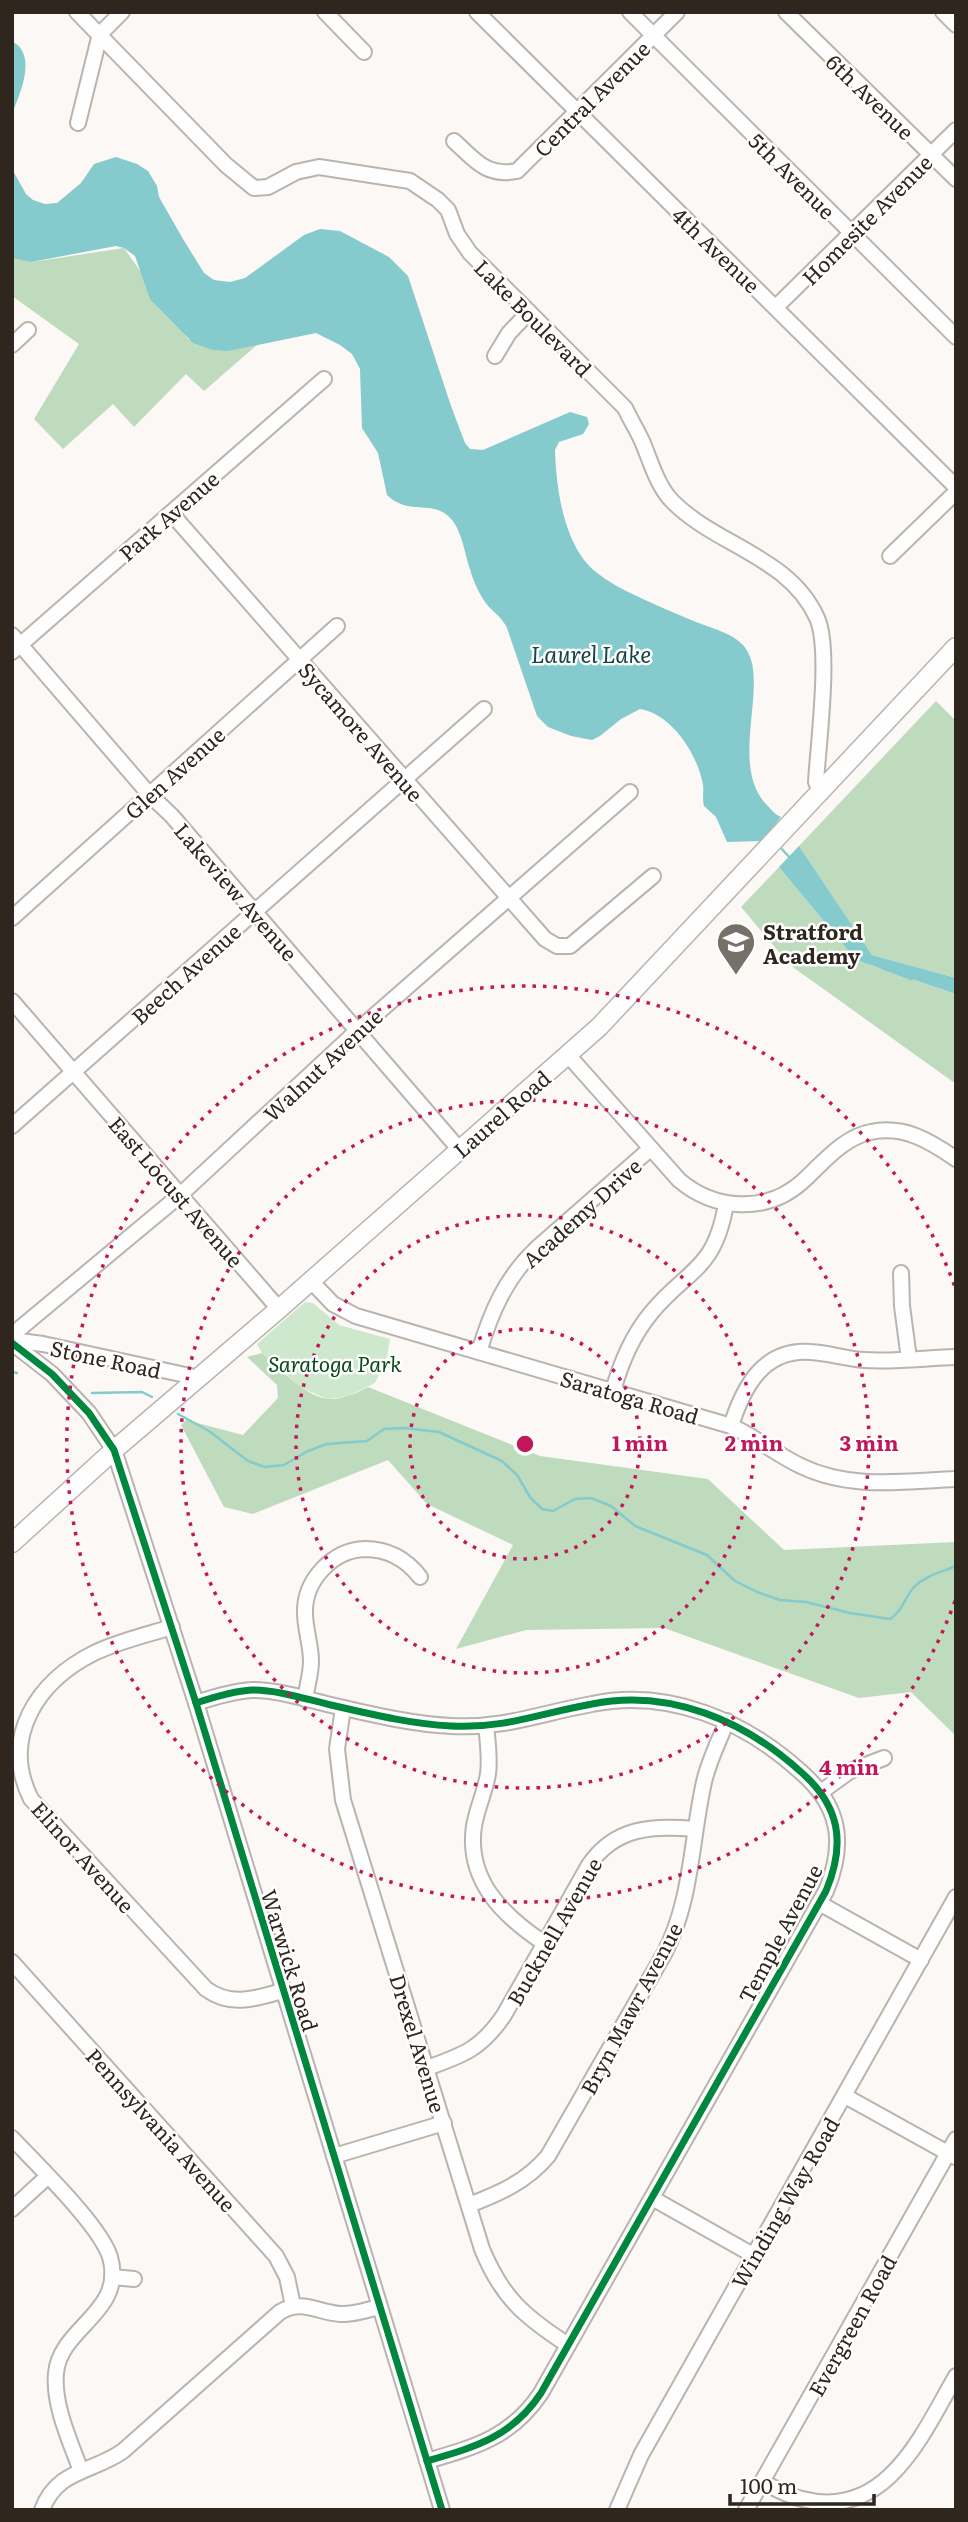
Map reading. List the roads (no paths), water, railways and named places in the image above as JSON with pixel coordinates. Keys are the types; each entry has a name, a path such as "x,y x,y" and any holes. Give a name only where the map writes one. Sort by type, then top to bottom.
{"main road":[{"name":"Laurel Road","path":"12,1543 114,1450 568,1055 616,1009 956,647"}],"street":[{"name":"Lake Boulevard","path":"77,12 226,165 254,188 268,187 296,172 319,167 410,181 439,200 448,210 457,234 470,253 625,408 660,485 673,502 714,532 757,556 787,577 804,596 818,619 822,639 816,782 821,793"},
{"path":"78,123 100,34 122,12"},
{"path":"325,12 364,52"},
{"name":"4th Avenue","path":"477,12 956,487"},
{"name":"5th Avenue","path":"630,12 956,337"},
{"name":"Central Avenue","path":"454,141 480,165 501,174 517,171 677,12"},
{"name":"6th Avenue","path":"786,12 956,179"},
{"path":"943,12 956,26"},
{"name":"Homesite Avenue","path":"776,307 956,130"},
{"path":"495,356 509,333 528,312"},
{"path":"12,345 28,330"},
{"name":"Park Avenue","path":"15,644 171,513 324,379"},
{"path":"890,556 956,492"},
{"name":"Sycamore Avenue","path":"171,513 545,939 557,946 570,946 653,876"},
{"name":"Glen Avenue","path":"12,918 337,626"},
{"name":"Lakeview Avenue","path":"15,644 149,793 173,816 459,1149"},
{"name":"Beech Avenue","path":"12,1126 484,709"},
{"name":"Walnut Avenue","path":"12,1339 179,1196 358,1030 630,792"},
{"name":"East Locust Avenue","path":"12,1001 279,1308"},
{"path":"568,1055 685,1186 706,1198 726,1204 753,1203 784,1195 847,1143 873,1131 908,1133 929,1141 956,1159"},
{"name":"Academy Drive","path":"479,1352 492,1311 520,1266 650,1149"},
{"path":"613,1391 626,1352 646,1318 701,1266 712,1251 720,1232 726,1204"},
{"path":"901,1273 908,1359"},
{"name":"Saratoga Road","path":"311,1281 333,1304 356,1316 731,1426 803,1467 840,1479 869,1483 956,1479"},
{"name":"Stone Road","path":"12,1339 199,1378"},
{"name":"Stone Road","path":"12,1339 52,1374 97,1425"},
{"path":"731,1426 749,1381 761,1369 781,1357 803,1352 860,1360 956,1357"},
{"name":"Warwick Road","path":"97,1425 114,1450 172,1627 442,2510"},
{"path":"305,1699 311,1660 305,1615 306,1597 313,1581 342,1548 391,1553 408,1563 420,1577"},
{"name":"Elinor Avenue","path":"172,1627 94,1654 75,1664 38,1694 26,1709 16,1734 14,1748 17,1771 31,1798 206,1989 220,1998 236,2001 251,2000 282,1991"},
{"name":"Temple Avenue","path":"196,1703 251,1690 417,1723 446,1726 486,1726 536,1718 594,1703 625,1700 670,1704 727,1721 779,1753 821,1792 834,1817 838,1845 834,1871 819,1903 535,2402 515,2423 484,2443 427,2461"},
{"name":"Drexel Avenue","path":"343,1708 337,1749 343,1800 482,2249 498,2284 511,2301 534,2322 568,2345"},
{"name":"Bryn Mawr Avenue","path":"469,2205 525,2179 555,2146 672,1939 684,1901 708,1767 727,1721"},
{"path":"486,1726 488,1770 473,1836 478,1870 497,1905 524,1929 544,1942"},
{"path":"821,1792 850,1771 884,1758"},
{"name":"Bucknell Avenue","path":"427,2068 468,2052 491,2034 589,1865 610,1842 642,1828 695,1829"},
{"name":"Winding Way Road","path":"617,2510 641,2455 956,1897"},
{"path":"819,1903 920,1959"},
{"name":"Pennsylvania Avenue","path":"12,1962 276,2256 287,2277 293,2306"},
{"path":"845,2096 952,2156"},
{"path":"334,2156 443,2123"},
{"path":"12,2138 104,2243 111,2260 112,2277 105,2301 65,2347 55,2373 58,2402 81,2471"},
{"name":"Evergreen Road","path":"746,2510 952,2156 956,2139"},
{"path":"12,2209 47,2177"},
{"path":"652,2198 753,2255"},
{"path":"112,2277 134,2279"},
{"path":"43,2505 58,2483 123,2451 275,2315 293,2306 306,2305 343,2314 379,2307"},
{"path":"762,2482 800,2499 825,2503 850,2500 873,2490 889,2478 913,2451 956,2376"}],"water":[{"path":"12,41 20,47 26,65 12,114"},
{"name":"Laurel Lake","path":"116,157 148,171 157,186 159,197 183,239 204,273 214,280 230,282 245,278 304,235 320,229 340,231 389,257 408,276 451,406 465,443 470,449 483,450 570,412 587,417 589,424 583,434 559,442 555,450 557,482 569,532 585,561 605,579 641,598 725,633 743,645 751,660 754,678 750,766 755,786 766,804 781,817 762,841 727,842 716,817 704,806 703,785 696,761 673,727 652,712 640,709 592,740 571,736 548,727 537,716 507,628 478,589 452,520 440,511 402,505 387,495 378,453 362,428 360,369 352,354 316,333 228,351 213,350 193,343 150,299 135,256 124,248 116,246 31,262 12,258 12,169 26,194 33,200 45,204 57,203 81,183 94,164"},
{"path":"799,846 872,955 956,978 956,994 856,960 779,867"}],"waterway":[{"path":"779,846 791,859"},
{"path":"882,968 912,979"},
{"path":"12,1372 17,1373"},
{"path":"92,1393 142,1392 152,1397"},
{"path":"178,1414 209,1431 248,1461 265,1467 284,1465 327,1444 367,1441 384,1429 439,1432 502,1461 517,1475 530,1497 542,1509 553,1511 575,1499 591,1498 611,1506 635,1526 707,1555 735,1581 780,1600 806,1602 890,1619 919,1583 956,1566"}],"place":[{"name":"Stratford Academy","path":"736,976"}],"park label":[{"name":"Saratoga Park","path":"335,1362"}]}
